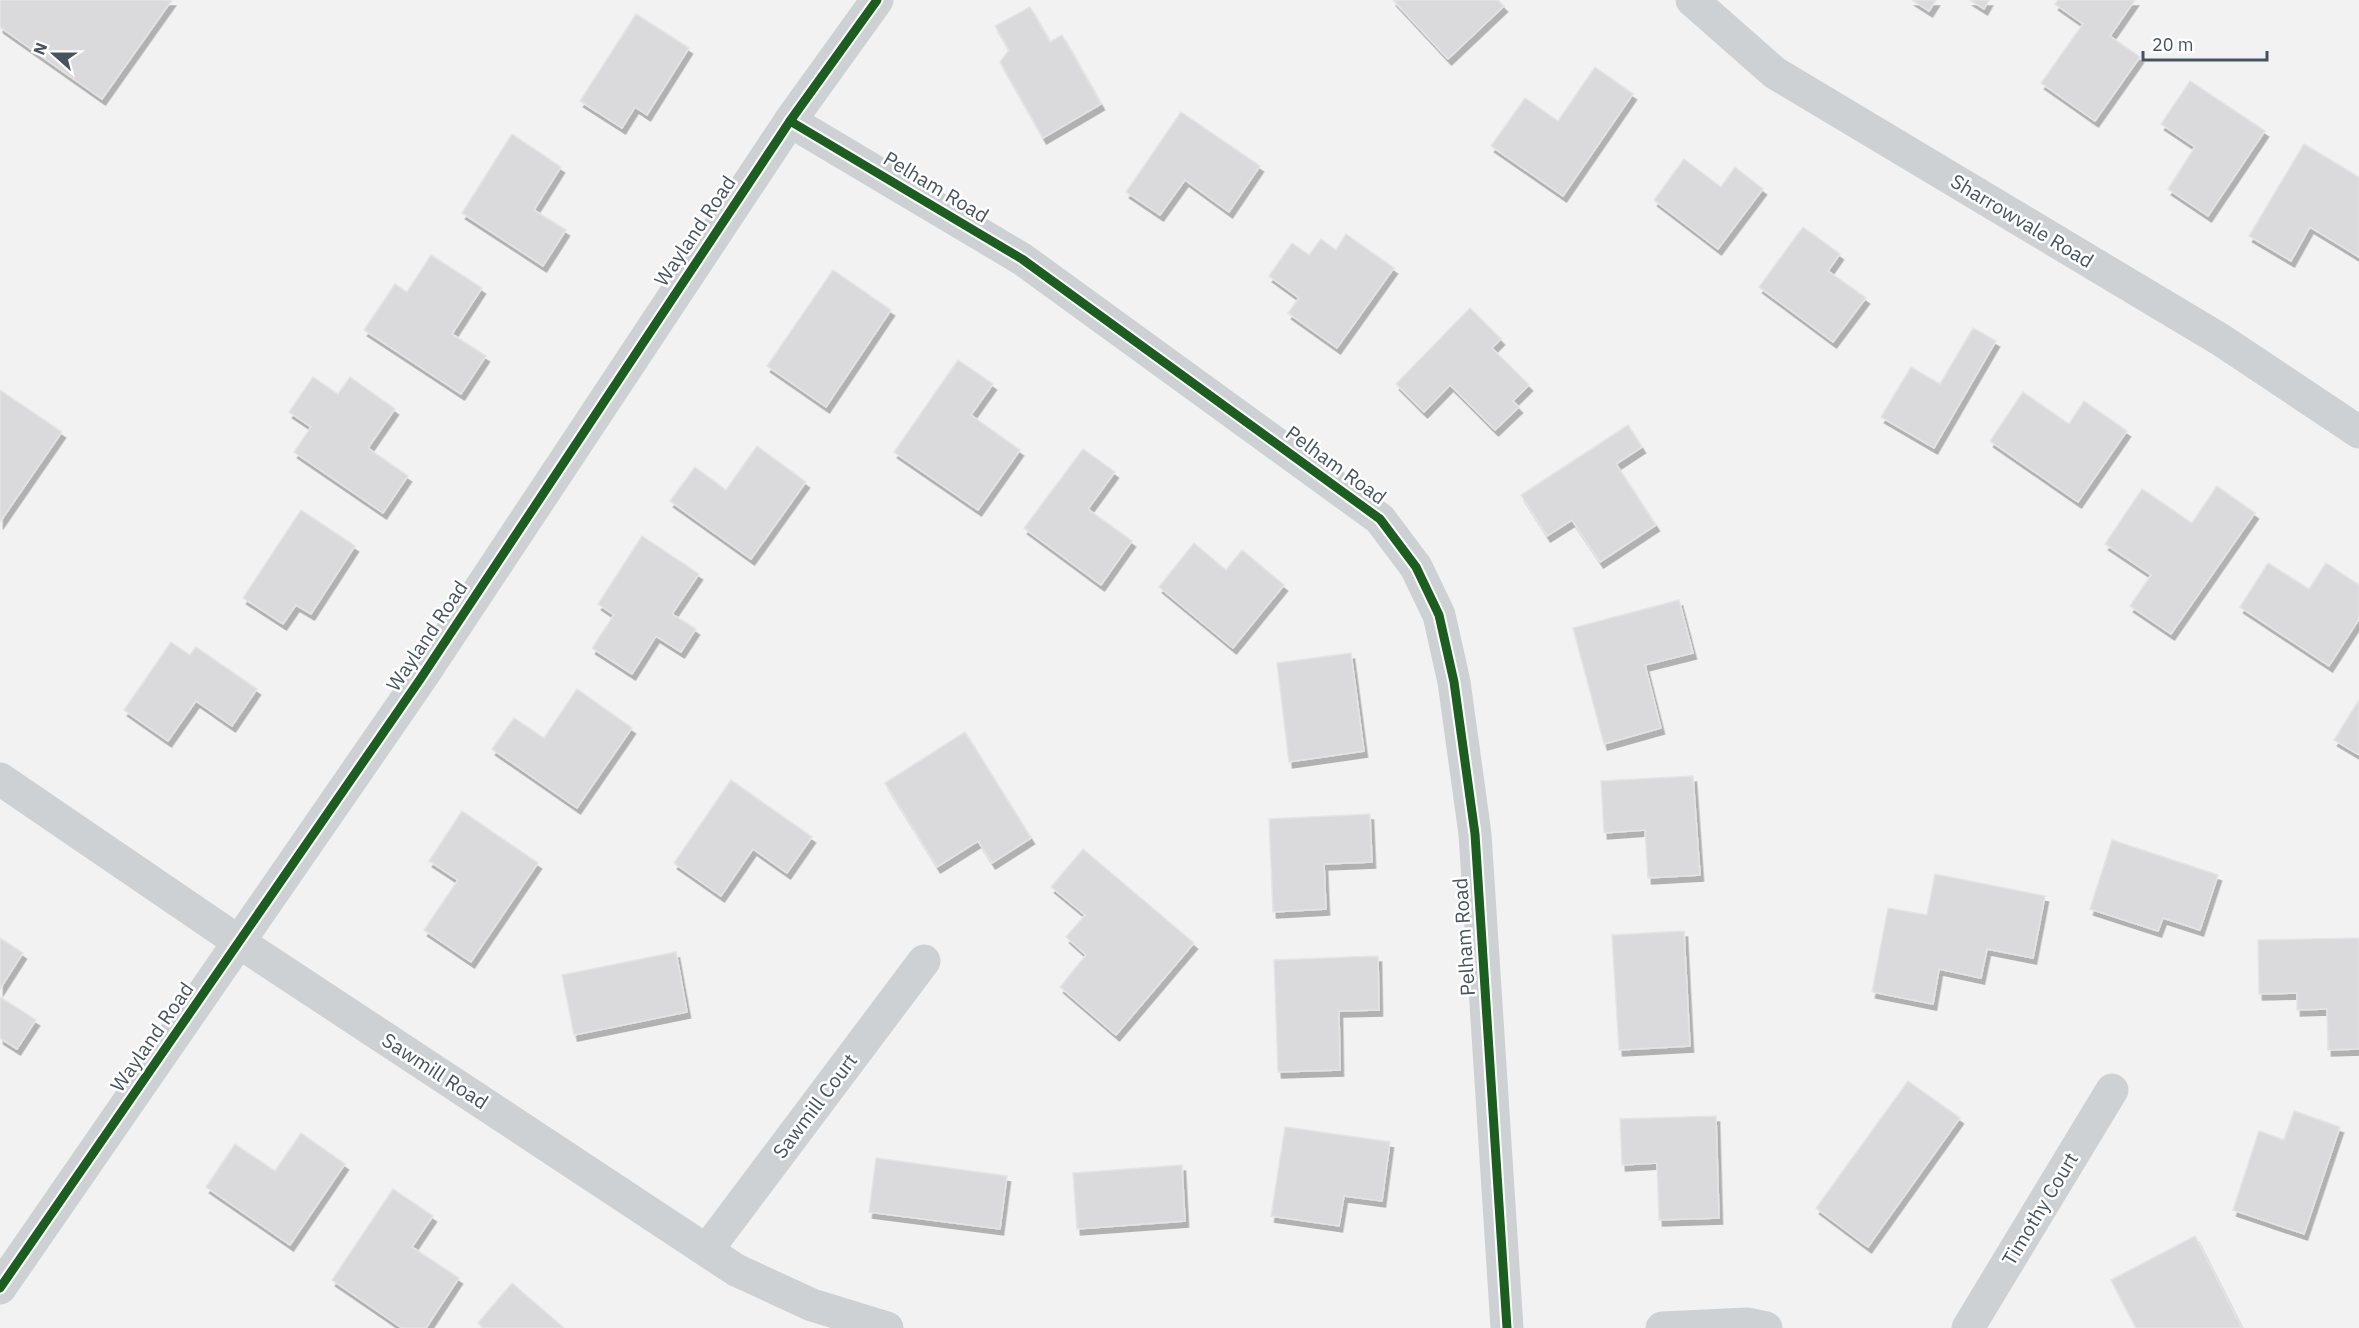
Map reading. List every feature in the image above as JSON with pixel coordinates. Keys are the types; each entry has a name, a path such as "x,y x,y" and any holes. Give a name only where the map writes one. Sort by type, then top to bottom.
{"street":[{"name":"Wayland Road","path":"0,1288 421,678 790,121 878,0"},
{"name":"Sharrowvale Road","path":"1692,0 1775,73 2221,340 2359,432"},
{"name":"Pelham Road","path":"790,121 1032,266 1380,519 1416,567 1439,615 1454,682 1475,834 1507,1328"},
{"name":"Sawmill Road","path":"0,779 239,942 736,1270 812,1305 887,1328"},
{"name":"Sawmill Court","path":"707,1250 924,961"},
{"name":"Timothy Court","path":"1968,1328 2112,1090"},
{"path":"1662,1328 1747,1324 1766,1328"}],"building":[{"path":"0,0 172,0 102,99 0,27"},
{"path":"1393,0 1498,0 1504,6 1448,59"},
{"path":"1912,0 1936,0 1929,11"},
{"path":"1970,0 1989,0 1984,9"},
{"path":"2058,0 2135,0 2110,36 2140,57 2095,121 2041,83 2083,24 2055,4"},
{"path":"1030,7 1050,42 1062,35 1101,104 1043,138 1000,62 1009,50 995,26"},
{"path":"636,14 689,48 647,115 635,107 622,128 580,101"},
{"path":"1595,67 1633,94 1563,196 1491,146 1525,98 1558,121"},
{"path":"2190,81 2265,131 2208,216 2168,189 2195,147 2161,124"},
{"path":"1181,112 1260,166 1229,212 1185,180 1160,215 1126,192"},
{"path":"512,134 561,167 534,210 566,230 543,266 462,213"},
{"path":"2304,144 2359,177 2359,257 2310,227 2291,261 2249,236"},
{"path":"1684,159 1721,187 1735,167 1763,189 1718,249 1654,200"},
{"path":"1803,227 1840,254 1828,271 1866,298 1833,342 1759,287"},
{"path":"1346,234 1394,268 1337,348 1288,313 1299,298 1269,276 1292,243 1309,255 1321,239 1336,250"},
{"path":"431,255 482,288 452,334 486,356 461,394 364,330 395,284 407,292"},
{"path":"833,270 891,310 826,407 767,366"},
{"path":"1470,308 1501,339 1492,348 1529,385 1513,401 1519,407 1495,430 1450,385 1424,412 1396,384"},
{"path":"1973,328 1996,341 1934,448 1881,417 1911,367 1940,384"},
{"path":"958,360 993,384 971,415 1020,450 978,510 894,452"},
{"path":"313,377 338,394 350,377 395,409 368,448 408,476 383,513 294,452 311,427 289,412"},
{"path":"0,390 62,432 0,522"},
{"path":"2023,392 2069,424 2084,401 2127,431 2078,502 1990,441"},
{"path":"1628,425 1642,447 1616,464 1656,525 1600,562 1572,520 1547,536 1521,495"},
{"path":"757,446 806,482 751,559 670,501 695,467 726,490"},
{"path":"1083,449 1115,472 1088,509 1132,541 1101,585 1024,528"},
{"path":"2217,486 2255,513 2171,634 2130,606 2151,575 2105,544 2142,489 2192,523"},
{"path":"301,510 355,546 311,614 296,605 283,624 243,598"},
{"path":"642,536 699,574 672,614 696,629 681,652 656,636 632,674 592,648 614,615 598,604"},
{"path":"1194,543 1226,570 1242,550 1284,585 1233,648 1159,587"},
{"path":"2268,563 2309,589 2326,563 2359,585 2359,619 2329,666 2240,607"},
{"path":"1679,600 1693,653 1645,665 1661,728 1604,744 1573,628"},
{"path":"171,642 190,655 196,647 257,689 232,726 196,701 168,741 124,710"},
{"path":"1351,653 1364,751 1289,762 1277,663"},
{"path":"577,689 632,728 577,808 492,749 514,718 544,738"},
{"path":"2359,700 2359,755 2334,740"},
{"path":"965,732 1031,838 992,863 978,841 937,867 885,783"},
{"path":"1693,776 1700,875 1648,878 1645,830 1604,833 1601,781"},
{"path":"731,780 812,837 787,873 753,849 721,896 674,863"},
{"path":"462,811 538,863 471,962 424,930 458,880 429,861"},
{"path":"1370,814 1372,862 1324,864 1326,909 1273,912 1269,819"},
{"path":"2112,840 2218,875 2200,930 2163,918 2158,931 2090,909"},
{"path":"1083,849 1194,943 1116,1035 1060,987 1086,955 1066,937 1085,915 1051,887"},
{"path":"1935,874 2045,896 2033,958 1987,949 1981,978 1939,969 1933,1004 1872,992 1888,908 1927,915"},
{"path":"1684,931 1690,1046 1619,1050 1612,935"},
{"path":"0,938 23,953 0,989"},
{"path":"2359,938 2359,1049 2328,1050 2327,1009 2297,1010 2297,993 2259,994 2258,940"},
{"path":"676,952 687,1012 574,1035 562,975"},
{"path":"1378,956 1379,1010 1339,1011 1340,1070 1278,1072 1274,960"},
{"path":"0,997 36,1020 17,1049 0,1038"},
{"path":"1908,1081 1960,1118 1868,1247 1816,1208"},
{"path":"2294,1111 2340,1127 2304,1234 2233,1210 2259,1131 2284,1140"},
{"path":"1716,1116 1719,1218 1659,1220 1657,1163 1622,1165 1620,1119"},
{"path":"1285,1127 1390,1142 1382,1201 1344,1196 1339,1226 1271,1216"},
{"path":"301,1133 345,1164 290,1245 206,1187 235,1144 275,1171"},
{"path":"876,1158 1007,1176 1000,1229 869,1212"},
{"path":"1182,1165 1185,1221 1077,1229 1073,1173"},
{"path":"393,1189 433,1216 412,1247 459,1278 426,1328 402,1328 332,1280"},
{"path":"2195,1236 2242,1328 2136,1328 2111,1280"},
{"path":"512,1283 564,1328 483,1328 478,1323"}],"cycle path":[{"path":"0,1288 421,678 790,121 877,0"},
{"path":"790,121 1022,259 1380,519 1416,567 1439,615 1454,682 1475,834 1507,1328"}]}
